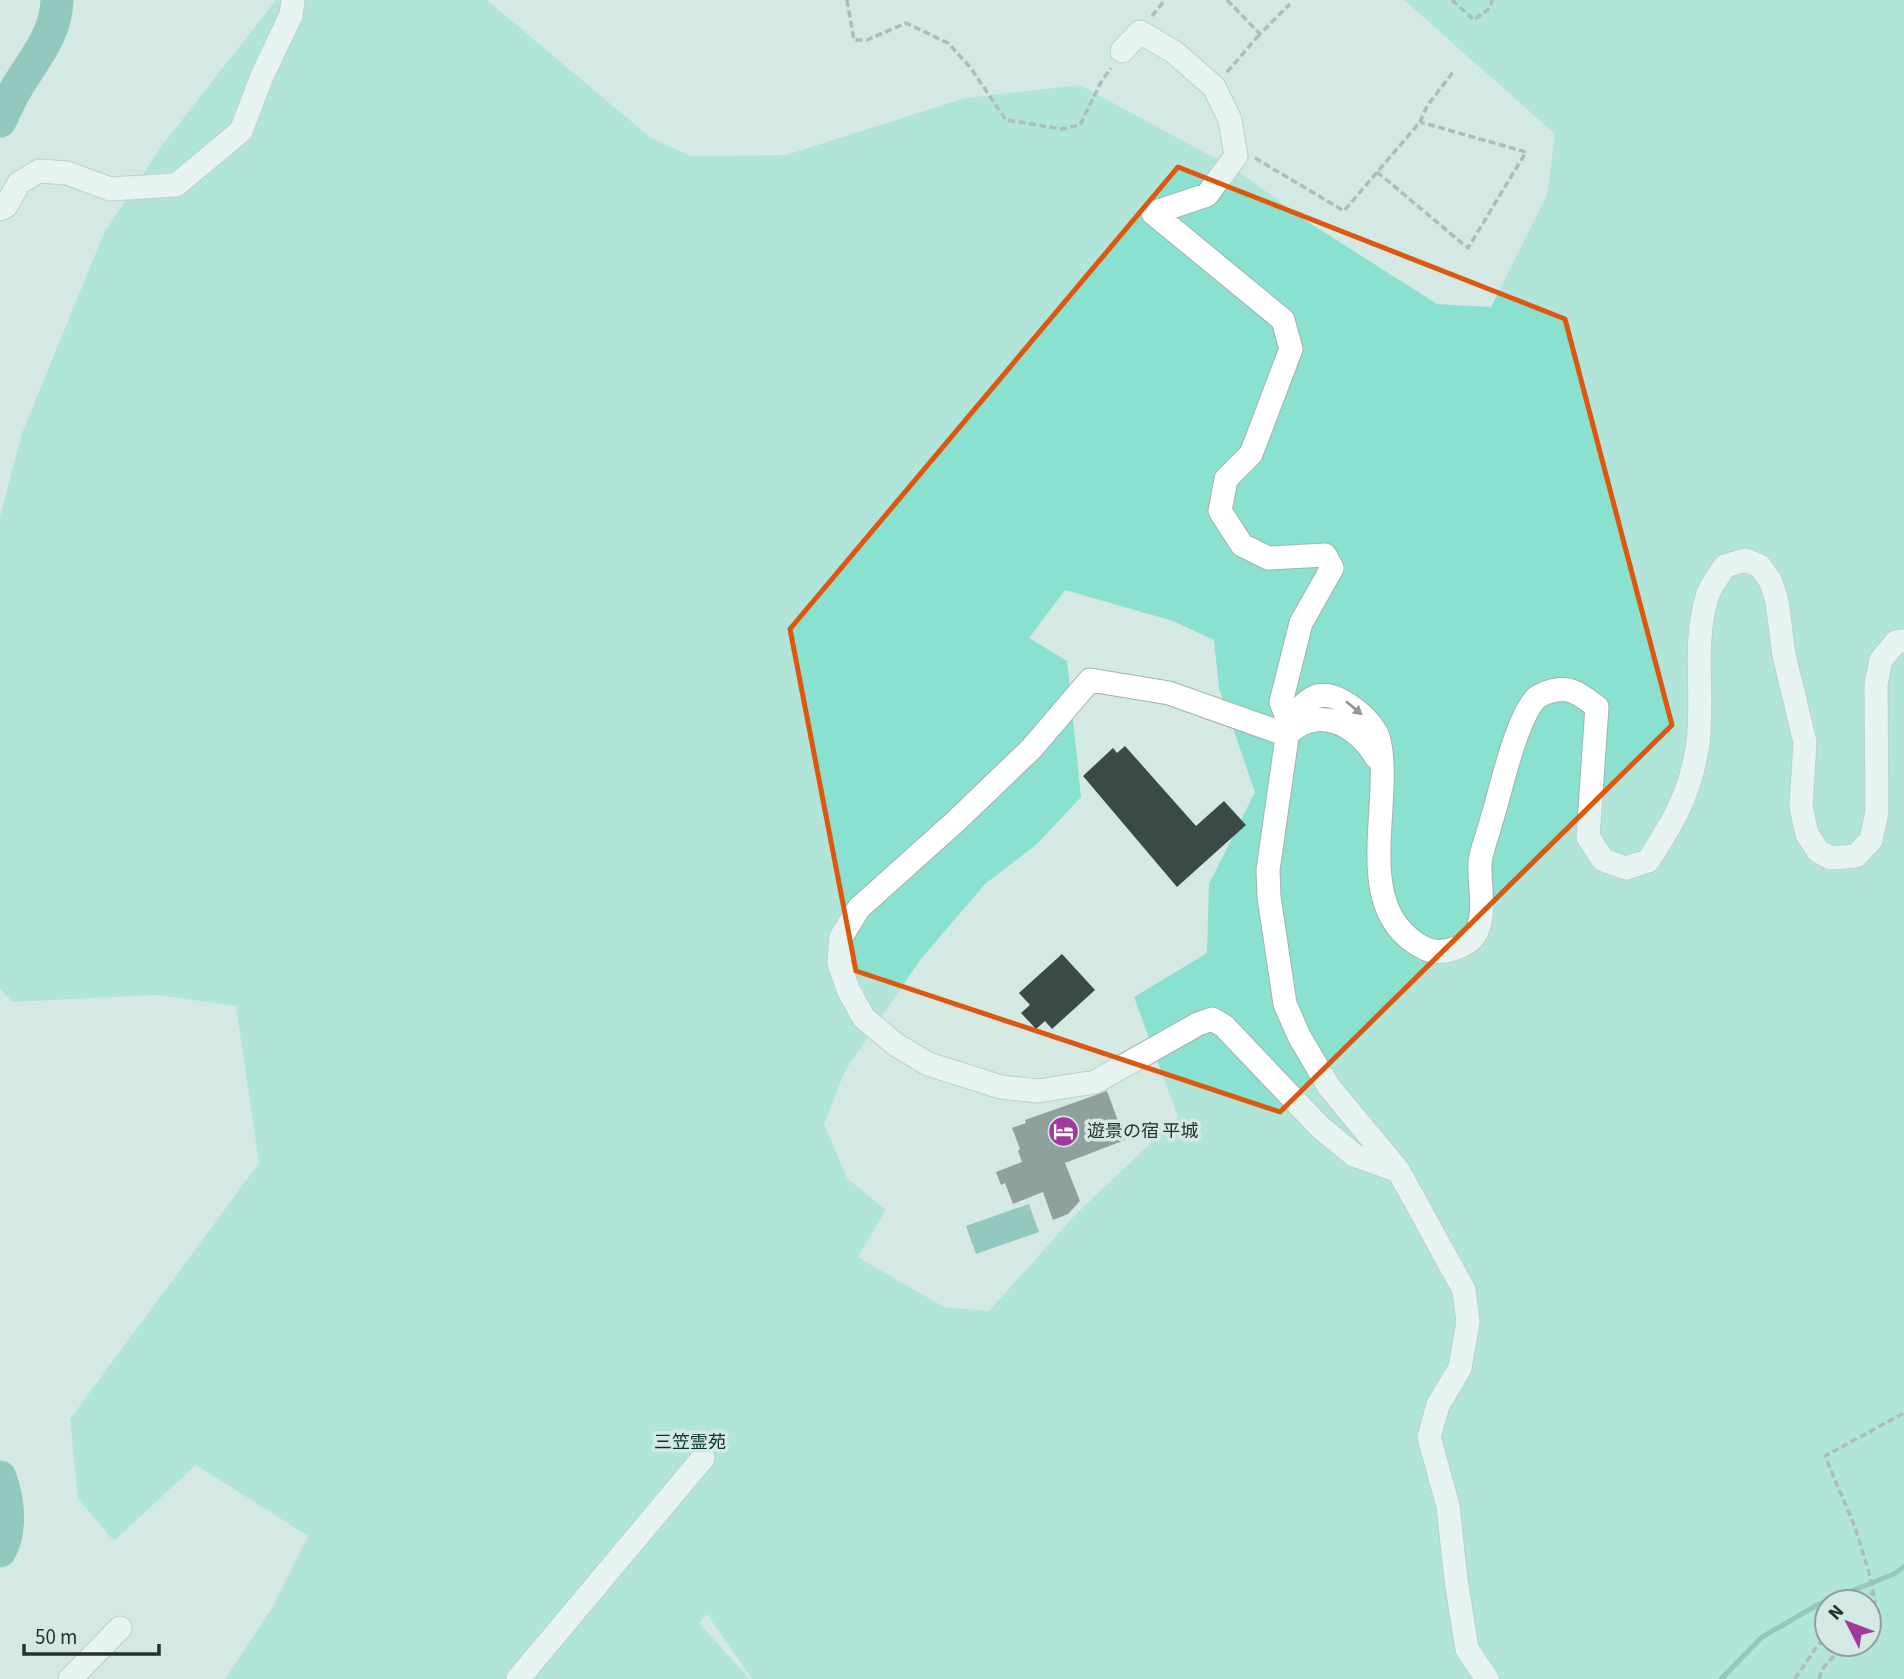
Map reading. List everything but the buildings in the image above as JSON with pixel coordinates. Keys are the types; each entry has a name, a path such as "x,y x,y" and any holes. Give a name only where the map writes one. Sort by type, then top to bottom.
{"street":[{"path":"3,208 19,183 39,171 67,173 110,189 176,185 241,131 262,76 291,15 293,0"},
{"path":"1122,51 1140,32 1174,52 1214,88 1230,120 1236,156 1207,195 1153,213 1283,320 1292,349 1251,454 1226,479 1220,511 1242,545 1268,558 1325,555 1332,568 1301,623 1281,702 1288,729 1268,870 1269,897 1285,1004 1299,1036 1329,1087 1398,1170 1464,1290 1468,1322 1460,1367 1438,1405 1429,1437 1448,1506 1467,1649 1487,1679"},
{"path":"1398,1170 1354,1155 1320,1127 1224,1026 1212,1019 1198,1024 1095,1082 1038,1091 1001,1087 928,1064 895,1044 863,1017 848,989 839,963 841,937 859,908 957,821 1032,748 1090,680 1169,692 1288,729 1312,719 1338,723 1360,735 1368,743 1382,768 1378,853 1386,908 1403,934 1429,951 1456,949 1476,934 1482,914 1480,861 1522,722 1537,697 1559,688 1580,694 1597,707 1588,837 1603,860 1626,868 1648,861 1677,816 1690,782 1698,741 1701,624 1709,591 1725,566 1745,560 1760,566 1771,582 1777,601 1784,655 1805,742 1801,807 1807,834 1818,851 1832,858 1856,856 1871,840 1877,812 1876,684 1881,660 1896,642 1904,642"},
{"path":"518,1679 703,1458"},
{"path":"70,1679 120,1628"}],"path":[{"path":"847,0 854,40 867,40 906,23 948,43 970,67 1006,120 1062,129 1080,125 1101,82 1122,51"},
{"path":"1227,0 1259,34"},
{"path":"1452,0 1474,20 1490,8 1492,0"},
{"path":"1214,88 1259,34 1290,4"},
{"path":"1236,156 1253,157 1344,211 1420,122 1427,106 1453,72"},
{"path":"1377,172 1468,248 1526,152 1420,122"},
{"path":"1872,1588 1854,1527 1825,1456 1904,1413"},
{"path":"1795,1679 1813,1652"},
{"path":"1819,1679 1823,1668 1832,1658"}],"highlighted area":[{"path":"1178,167 1565,319 1672,725 1280,1112 856,971 790,629"}],"green space":[{"name":"三笠霊苑","path":"276,0 487,0 651,138 691,156 786,155 965,98 1080,85 1235,169 1305,220 1437,304 1491,307 1547,195 1555,134 1404,0 1904,0 1904,1679 752,1679 707,1614 699,1623 750,1679 225,1679 272,1608 308,1536 196,1465 114,1541 78,1499 70,1419 259,1163 236,1006 157,995 12,1002 0,988 0,517 22,433 104,233 163,144","holes":["1065,590 1173,621 1214,640 1219,688 1255,792 1209,884 1207,953 1134,997 1178,1117 1075,1215 989,1311 944,1307 858,1257 886,1210 847,1178 824,1124 845,1071 920,960 985,884 1036,845 1081,797 1067,661 1029,638"]}],"shaded area":[{"path":"1029,1204 1039,1232 976,1254 966,1226"}],"waterway":[{"path":"0,121 47,39 57,0"},
{"path":"0,1477 8,1514 0,1551"},
{"path":"1721,1679 1762,1637 1819,1604 1894,1574 1904,1567"}],"place":[{"name":"遊景の宿 平城","path":"1064,1131"}]}
